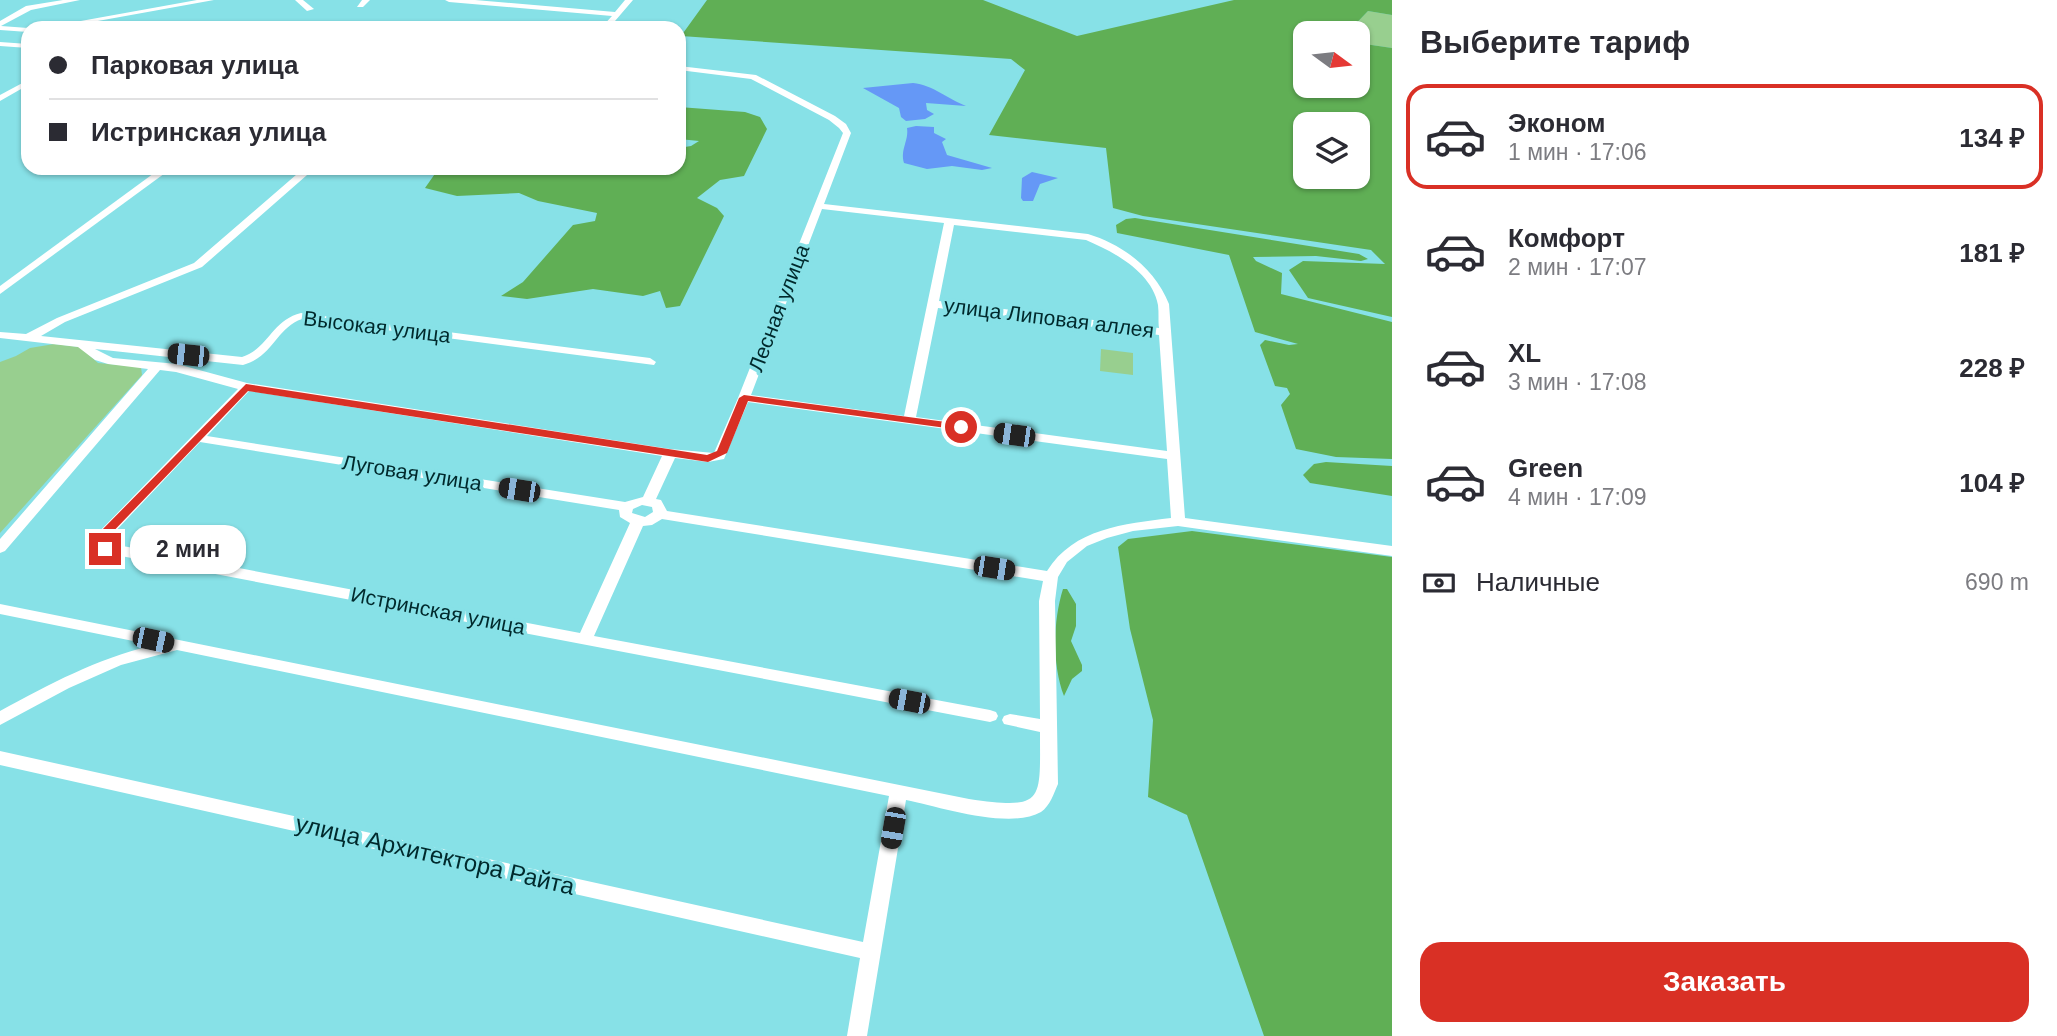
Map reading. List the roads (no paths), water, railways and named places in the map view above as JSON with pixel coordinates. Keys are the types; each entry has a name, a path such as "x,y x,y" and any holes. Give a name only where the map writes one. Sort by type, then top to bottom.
{"street":[{"path":"0,26 29,8 76,0"},
{"path":"87,21 210,0"},
{"path":"299,0 310,9"},
{"path":"449,0 618,14"},
{"path":"612,21 629,0"},
{"path":"0,26 21,29"},
{"path":"0,44 21,46"},
{"name":"Лесная улица","path":"670,453 708,458 719,456 723,449 847,134 843,126 753,77 686,69"},
{"path":"0,98 21,86"},
{"path":"0,291 157,175"},
{"path":"30,337 61,320 198,265 302,175"},
{"path":"819,206 1088,237 1106,245 1148,275 1158,288 1163,304 1178,522"},
{"path":"909,420 950,220"},
{"name":"улица Липовая аллея","path":"934,304 1165,332"},
{"name":"Высокая улица","path":"0,335 243,361 256,356 290,319 301,316 650,362"},
{"path":"80,343 99,357 158,365 246,387 670,453 648,501 656,503 660,514 656,519 638,522 625,514 627,507"},
{"path":"0,548 158,365"},
{"name":"Истринская улица","path":"246,387 101,538 99,545 119,551 990,716"},
{"path":"744,398 1172,456"},
{"name":"Луговая улица","path":"197,439 627,507 639,500 648,501"},
{"path":"660,514 1051,577"},
{"path":"585,638 638,522"},
{"path":"0,609 899,791 1001,811 1018,811 1034,808 1049,784 1047,601 1051,577 1062,559 1082,544 1103,534 1133,527 1178,522 1392,551"},
{"path":"0,719 63,684 117,660 177,645"},
{"path":"1010,720 1049,727"},
{"name":"улица Архитектора Райта","path":"0,758 871,952"},
{"path":"857,1036 899,791"}],"water":[{"path":"913,83 934,89 966,106 926,103 927,110 934,114 925,119 906,121 901,117 899,108 863,88"},
{"path":"934,127 934,133 946,139 942,142 947,155 992,168 982,170 952,166 927,169 904,163 907,128"},
{"path":"1032,172 1058,178 1040,184 1033,201 1023,201 1022,178"}]}
